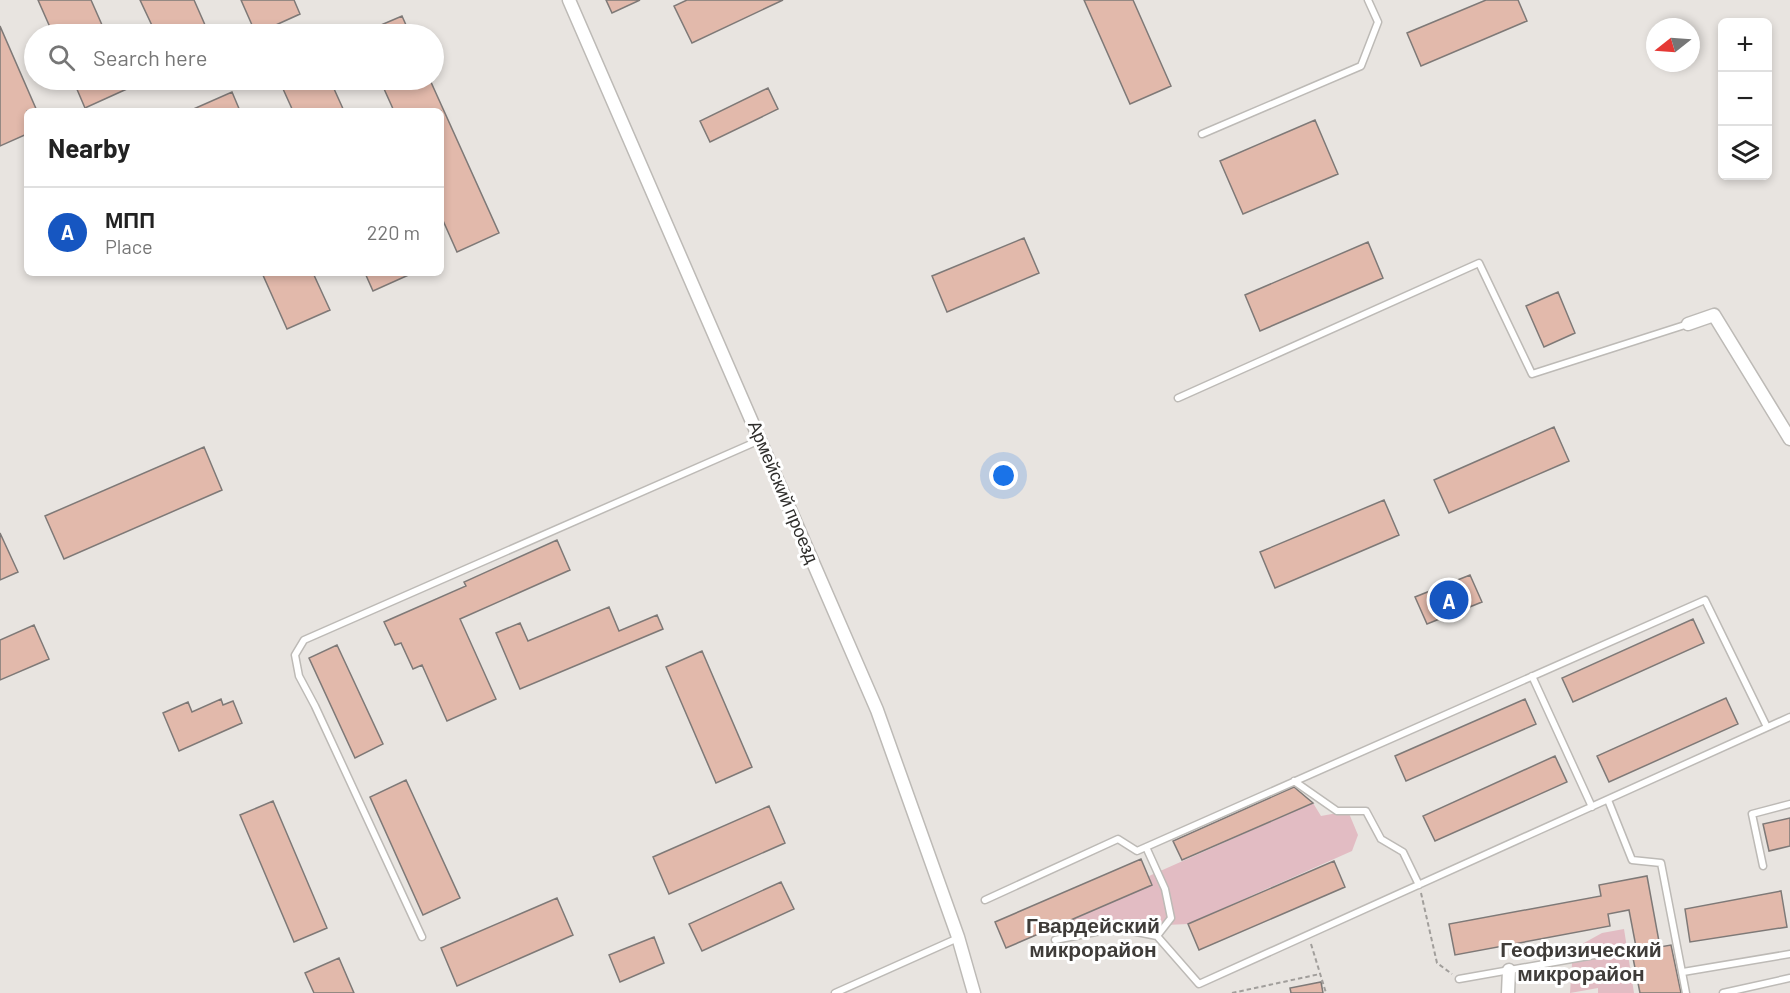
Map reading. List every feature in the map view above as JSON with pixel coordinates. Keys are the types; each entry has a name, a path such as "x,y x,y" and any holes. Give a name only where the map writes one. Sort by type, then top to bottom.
{"street":[{"name":"Армейский проезд","path":"569,0 877,710 958,937 974,993"},
{"path":"1688,324 1714,315 1790,439"},
{"path":"1508,993 1509,970"}],"lane":[{"path":"1202,134 1361,66 1378,22 1368,0"},
{"path":"1178,398 1479,263 1532,374 1688,324"},
{"path":"422,937 299,676 295,655 304,640 760,440"},
{"path":"985,900 1118,839 1137,851 1705,600 1767,727"},
{"path":"1532,676 1592,807"},
{"path":"1055,940 1116,928 1157,936 1199,984 1790,717"},
{"path":"1294,781 1337,811 1366,811 1381,839 1403,852 1419,885"},
{"path":"1608,800 1632,860 1661,863 1686,993"},
{"path":"1763,866 1752,814 1790,804"},
{"path":"1146,847 1165,889 1171,918 1157,936"},
{"path":"835,993 958,937"},
{"path":"1459,979 1623,950"},
{"path":"1683,972 1790,954"},
{"path":"1723,993 1790,978"}],"path":[{"path":"1419,885 1437,963 1459,979"},
{"path":"1308,935 1326,993"},
{"path":"1232,993 1320,974"}],"shaded area":[{"path":"1313,803 1321,816 1348,811 1358,835 1352,851 1188,924 1144,926 1116,922 1066,932 1057,917"},
{"path":"1624,929 1634,993 1598,993 1598,988 1570,993 1573,949 1602,933"}],"building":[{"path":"38,0 91,0 102,24 49,24"},
{"path":"140,0 194,0 205,24 151,24"},
{"path":"241,0 294,0 300,14 278,24 252,24"},
{"path":"606,0 640,0 612,13"},
{"path":"687,0 783,0 692,43 674,6"},
{"path":"1084,0 1133,0 1171,86 1130,104"},
{"path":"1486,0 1518,0 1527,21 1421,66 1407,33"},
{"path":"402,16 406,24 383,24"},
{"path":"0,26 24,81 24,90 28,90 36,108 24,108 24,135 0,146"},
{"path":"768,88 778,109 710,142 700,121"},
{"path":"77,90 125,90 85,108"},
{"path":"284,90 335,90 343,108 292,108"},
{"path":"385,90 435,90 443,108 393,108"},
{"path":"232,92 239,108 196,108"},
{"path":"444,111 499,233 457,252 444,223"},
{"path":"1315,120 1338,174 1243,214 1220,161"},
{"path":"1024,238 1039,273 947,312 932,276"},
{"path":"1368,242 1383,278 1260,331 1245,295"},
{"path":"263,276 314,276 330,310 287,329"},
{"path":"366,276 406,276 373,291"},
{"path":"1558,292 1575,333 1544,347 1526,306"},
{"path":"1554,427 1569,461 1449,513 1434,480"},
{"path":"204,447 222,490 64,559 45,516"},
{"path":"1384,500 1399,535 1275,588 1260,552"},
{"path":"0,533 18,572 0,580"},
{"path":"557,540 570,570 460,619 496,699 447,721 422,665 413,669 401,643 395,645 384,622 466,586 464,582"},
{"path":"1470,575 1482,602 1427,624 1415,597"},
{"path":"609,607 619,631 657,615 663,629 520,689 496,633 520,623 528,641"},
{"path":"1693,619 1704,643 1573,702 1562,678"},
{"path":"34,625 49,659 0,680 0,640"},
{"path":"337,645 383,744 355,758 309,658"},
{"path":"702,651 752,767 716,783 666,667"},
{"path":"1726,698 1738,724 1609,782 1597,756"},
{"path":"221,699 223,705 233,701 242,723 179,751 163,713 188,702 192,712"},
{"path":"1525,699 1536,724 1406,781 1395,756"},
{"path":"1555,756 1567,782 1435,841 1423,816"},
{"path":"406,780 460,898 423,915 370,797"},
{"path":"1294,787 1313,803 1182,860 1173,841"},
{"path":"273,801 327,928 294,942 240,815"},
{"path":"769,806 785,843 669,894 653,857"},
{"path":"1790,818 1790,846 1769,851 1763,824"},
{"path":"1141,859 1152,885 1006,948 995,922"},
{"path":"1334,861 1345,887 1199,950 1188,924"},
{"path":"1647,876 1660,947 1671,945 1681,993 1640,993 1632,953 1637,952 1629,910 1608,914 1610,926 1455,955 1449,924 1601,896 1599,885"},
{"path":"781,882 794,909 702,951 689,924"},
{"path":"1781,891 1787,927 1690,942 1685,909"},
{"path":"557,898 573,935 457,986 441,948"},
{"path":"654,937 664,963 620,982 609,955"},
{"path":"339,958 354,993 314,993 305,973"},
{"path":"1321,982 1323,993 1291,993 1290,988"}],"place":[{"name":"МПП","path":"1449,600"}],"district":[{"name":"Гвардейский микрорайон","path":"1093,938"},
{"name":"Геофизический микрорайон","path":"1581,962"}]}
